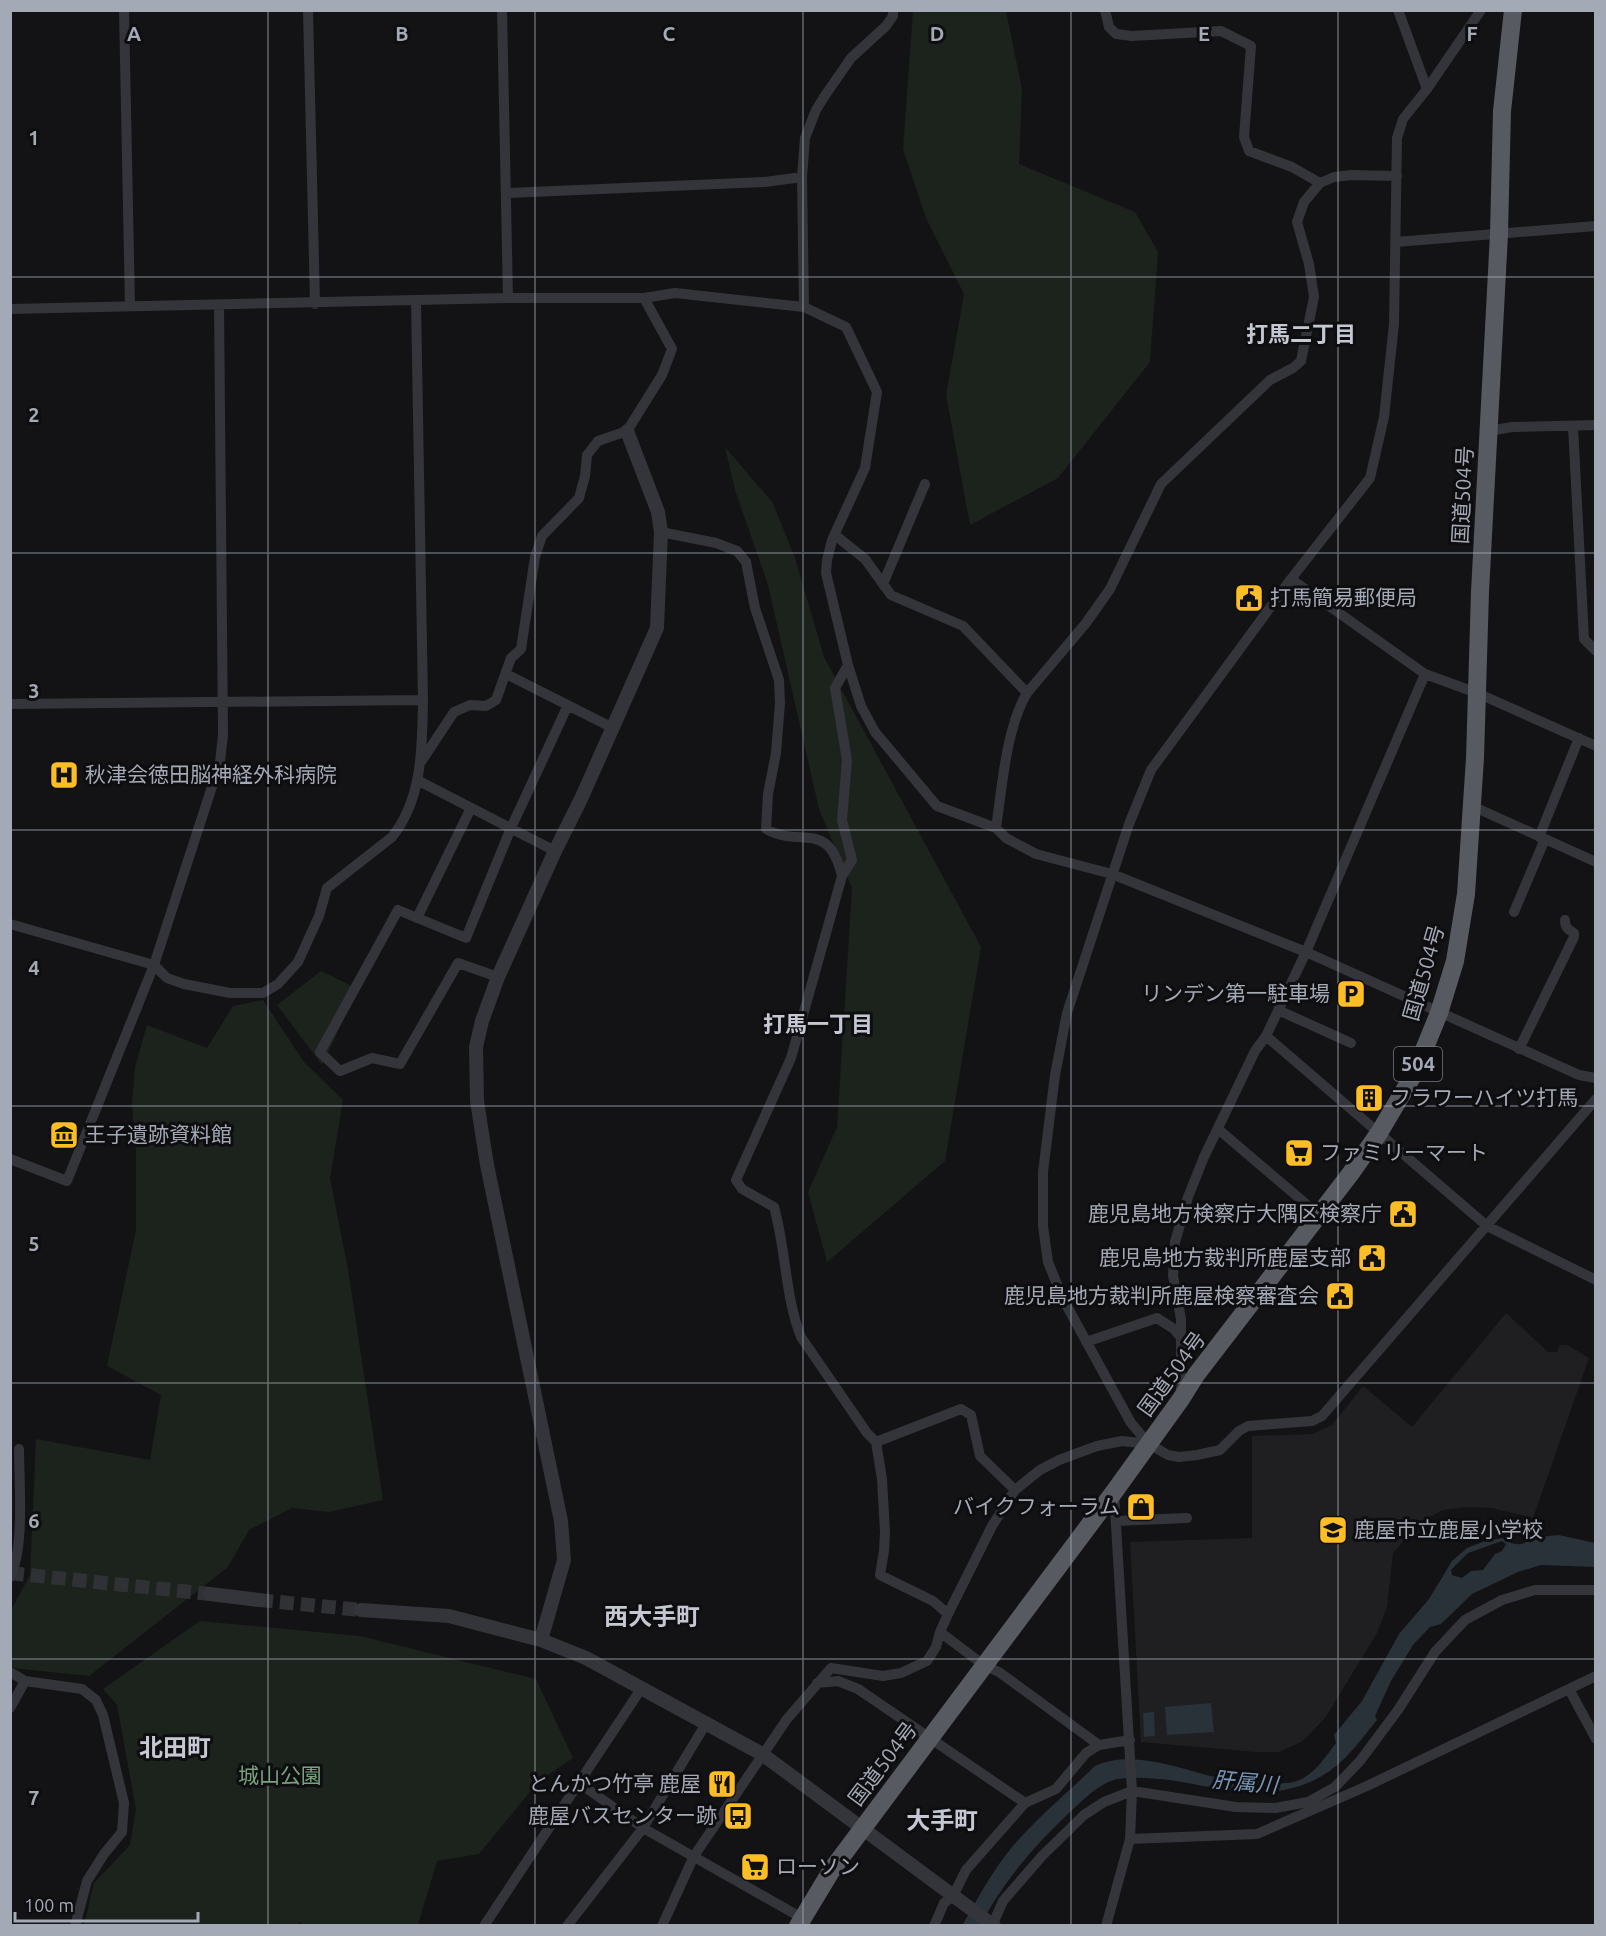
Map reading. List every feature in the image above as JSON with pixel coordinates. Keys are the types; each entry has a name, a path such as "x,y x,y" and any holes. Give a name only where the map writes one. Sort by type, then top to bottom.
{"highway":[{"name":"国道504号","path":"800,1922 833,1868 1114,1492 1196,1375 1379,1133 1415,1072 1439,1013 1455,961 1466,894 1499,234 1502,111 1513,10"}],"street":[{"path":"124,10 130,306"},
{"path":"308,10 315,303"},
{"path":"502,10 508,298"},
{"path":"804,307 802,177 805,138 816,110 851,58 886,26 893,16 893,10"},
{"path":"1105,10 1109,27 1116,34 1132,36 1221,31 1251,46 1245,138 1249,151 1292,167 1320,183"},
{"path":"1398,10 1427,89"},
{"path":"1481,10 1427,89 1403,119 1397,138 1394,324 1384,417 1370,478 1292,579 1151,770 1129,824 1067,1013 1055,1075 1043,1172 1043,1226 1048,1262 1063,1299 1086,1342 1131,1423 1149,1444 1168,1455 1179,1457 1220,1450 1239,1431 1248,1426 1312,1421 1322,1416 1596,1099"},
{"path":"996,828 1006,758 1020,704 1086,623 1110,588 1161,484 1270,380 1301,361 1314,297 1309,264 1297,222 1304,202 1320,183 1334,177 1397,176"},
{"path":"506,193 765,182 802,177"},
{"path":"1396,242 1596,226"},
{"path":"10,309 508,298 644,298 675,293 804,307 846,327 877,392 865,468 835,535 827,560 826,573 861,706 875,732 937,806 996,828 1006,838 1036,854 1112,874 1306,952 1579,1075 1596,1078"},
{"path":"421,762 454,712 470,705 486,706 496,700 511,658 521,649 535,557 542,536 579,498 585,476 587,455 598,441 627,431 662,375 672,349 644,298"},
{"path":"10,924 154,965 167,978 218,991 263,993 278,984 298,962 319,916 327,888 392,837 399,828 410,805 421,762 423,700 416,301"},
{"path":"10,1159 67,1181 154,965 220,762 223,735 219,305"},
{"path":"1489,431 1512,427 1596,425"},
{"path":"1573,426 1584,639 1596,651"},
{"path":"541,1640 564,1560 561,1521 487,1165 477,1101 476,1047 482,1021 498,977 657,628 661,532 658,512 627,431"},
{"path":"883,584 925,484"},
{"path":"661,532 716,543 737,551 746,562 755,608 779,680 780,703 776,753 768,794 766,829 777,835 817,838 833,851 842,876"},
{"path":"835,535 865,559 891,595 963,626 1027,693"},
{"path":"1292,579 1425,674 1477,693 1596,746"},
{"path":"849,665 835,688 847,760 842,820 852,860 842,876 791,1059 736,1180 742,1189 774,1207 781,1231 795,1322 801,1337 845,1402 876,1442 882,1479 885,1532 880,1575 933,1601 948,1614"},
{"path":"506,674 611,727"},
{"path":"1181,1399 1181,1319 1173,1276 1175,1242 1188,1197 1204,1157 1255,1051 1266,1036 1306,952 1425,674"},
{"path":"10,704 423,700"},
{"path":"498,977 458,963 400,1064 372,1058 340,1071 320,1052 398,910 466,938 511,828 568,705"},
{"path":"1514,912 1579,738"},
{"path":"417,780 555,851"},
{"path":"1472,807 1596,862"},
{"path":"417,918 471,808"},
{"path":"1519,1048 1574,937 1574,933 1565,925 1565,920"},
{"path":"1278,1010 1351,1043"},
{"path":"1266,1036 1487,1226 1596,1280"},
{"path":"1218,1129 1319,1215"},
{"path":"1086,1342 1157,1318 1174,1329 1181,1338"},
{"path":"876,1442 961,1409 971,1415 980,1456 1015,1490"},
{"path":"662,1926 694,1856 787,1719 831,1668 883,1676 901,1673 927,1662 992,1526 1015,1490 1040,1470 1059,1460 1097,1446 1122,1441 1149,1444"},
{"path":"10,1577 14,1570 18,1539 19,1449"},
{"path":"1106,1926 1130,1839 1132,1791 1114,1492"},
{"path":"1116,1521 1187,1518"},
{"path":"361,1610 449,1616 541,1640 586,1658 762,1754 993,1925 1003,1901 1042,1856 1084,1815 1104,1802 1132,1791 1236,1807 1275,1808 1308,1802 1335,1787 1360,1761 1398,1710 1435,1652 1465,1620 1502,1600 1534,1590 1596,1590"},
{"path":"210,1594 259,1600"},
{"path":"940,1632 985,1666 999,1672 1100,1745"},
{"path":"10,1672 25,1681 82,1689 96,1700 103,1715 124,1803 122,1832 104,1854 87,1881 75,1926"},
{"path":"1130,1839 1257,1834 1368,1786 1596,1676"},
{"path":"10,1707 25,1681"},
{"path":"816,1683 838,1682 858,1689 1025,1803"},
{"path":"484,1926 641,1689"},
{"path":"1569,1689 1596,1739"},
{"path":"567,1926 643,1828 707,1722"},
{"path":"934,1926 944,1903 953,1896 966,1870 1025,1803 1056,1790 1086,1753 1100,1745 1130,1740"},
{"path":"579,1783 643,1828 694,1856 800,1922"}],"shaded area":[{"name":"鹿屋市立鹿屋小学校","path":"1506,1313 1548,1352 1557,1352 1560,1345 1567,1345 1589,1358 1533,1518 1492,1508 1466,1507 1443,1510 1420,1522 1393,1553 1387,1607 1377,1633 1325,1718 1303,1741 1279,1752 1141,1742 1130,1542 1252,1538 1252,1436 1312,1434 1332,1425 1363,1386 1412,1427"}],"green space":[{"path":"913,11 1006,11 1022,89 1019,164 1135,212 1158,252 1150,362 1058,478 970,525 946,395 964,294 926,218 903,149"},
{"path":"725,447 773,503 795,558 824,657 981,947 945,1161 827,1262 808,1192 837,1127 852,888 819,809 768,585 735,490"},
{"path":"321,971 358,989 322,1065 277,1005"},
{"path":"263,1000 304,1062 343,1100 330,1178 348,1269 383,1500 329,1512 292,1508 249,1530 228,1567 89,1676 12,1668 11,1610 30,1575 36,1439 150,1460 161,1395 107,1366 136,1230 136,1152 132,1103 135,1067 147,1025 207,1048 233,1006"},
{"name":"城山公園","path":"200,1621 360,1636 536,1679 573,1758 539,1781 479,1854 437,1861 418,1925 305,1926 299,1922 296,1926 84,1925 94,1883 130,1845 136,1809 117,1705 103,1689"}],"water":[{"name":"肝属川","path":"1559,1535 1595,1543 1595,1567 1541,1565 1518,1572 1472,1594 1441,1624 1430,1627 1413,1645 1391,1681 1375,1716 1377,1720 1345,1758 1327,1773 1308,1783 1268,1792 1226,1790 1148,1778 1129,1778 1108,1782 1085,1798 1032,1851 1000,1893 980,1925 962,1926 992,1875 1012,1847 1095,1766 1129,1759 1164,1764 1233,1781 1283,1783 1295,1782 1310,1774 1336,1743 1334,1735 1362,1701 1399,1634 1429,1599 1452,1561 1467,1548 1485,1541 1503,1538 1511,1543 1519,1544 1525,1543 1526,1538","holes":["1502,1541 1506,1544 1483,1570 1471,1571 1462,1578 1452,1575 1451,1570 1468,1553"]},
{"path":"1211,1703 1214,1732 1167,1735 1165,1707"},
{"path":"1154,1712 1155,1736 1144,1737 1143,1713"}],"tunnel":[{"path":"10,1573 210,1594"},
{"path":"259,1600 361,1610"}],"place":[{"name":"打馬簡易郵便局","path":"1249,598"},
{"name":"秋津会徳田脳神経外科病院","path":"64,775"},
{"name":"リンデン第一駐車場","path":"1351,994"},
{"name":"フラワーハイツ打馬","path":"1369,1098"},
{"name":"王子遺跡資料館","path":"64,1135"},
{"name":"ファミリーマート","path":"1299,1153"},
{"name":"鹿児島地方検察庁大隅区検察庁","path":"1403,1214"},
{"name":"鹿児島地方裁判所鹿屋支部","path":"1372,1258"},
{"name":"鹿児島地方裁判所鹿屋検察審査会","path":"1340,1296"},
{"name":"バイクフォーラム","path":"1141,1507"},
{"name":"鹿屋市立鹿屋小学校","path":"1333,1530"},
{"name":"とんかつ竹亭 鹿屋","path":"722,1784"},
{"name":"鹿屋バスセンター跡","path":"738,1816"},
{"name":"ローソン","path":"755,1867"}],"district":[{"name":"打馬二丁目","path":"1301,334"},
{"name":"打馬一丁目","path":"818,1024"},
{"name":"西大手町","path":"652,1617"},
{"name":"北田町","path":"175,1748"},
{"name":"大手町","path":"942,1821"}]}
